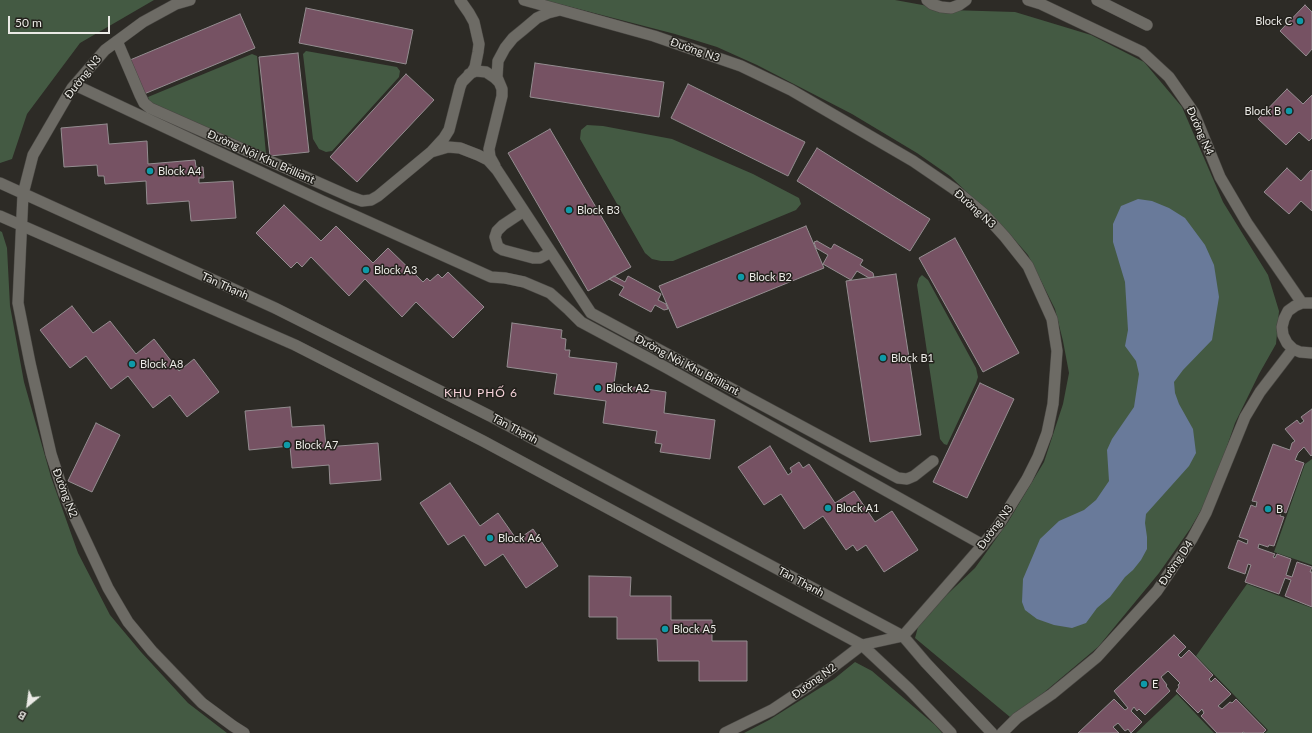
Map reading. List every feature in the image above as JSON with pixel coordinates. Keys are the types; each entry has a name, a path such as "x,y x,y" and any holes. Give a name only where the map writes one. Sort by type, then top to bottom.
{"street":[{"name":"Đường N3","path":"23,194 33,155 75,85 105,50 143,22 176,4 190,0"},
{"name":"Đường Nội Khu Brilliant","path":"117,41 140,95 144,103 150,108 351,197 362,201 371,200 378,196 431,152 449,130 462,82 475,67 479,44 474,22 460,0"},
{"name":"Đường N3","path":"524,0 654,36 741,66 792,90 913,161 954,189 984,214 1028,266 1052,319 1057,351 1053,404 1047,433 1038,457 1014,502 998,526 903,636"},
{"path":"927,0 932,4 950,8 959,5 966,0"},
{"name":"Đường N4","path":"1028,0 1041,4 1142,52 1169,77 1194,113 1220,176 1247,224 1307,303"},
{"path":"1097,0 1147,25"},
{"name":"Đường Nội Khu Brilliant","path":"561,10 536,18 513,38 502,52 498,62 497,77 502,89 502,96 489,145 490,158 591,313 898,478 907,479 914,476 933,461"},
{"path":"469,74 486,72 495,78 499,83"},
{"path":"75,85 322,201 491,276 524,282 550,293 581,322 665,367 983,545"},
{"path":"449,130 451,140 458,148"},
{"path":"476,154 485,150 489,145"},
{"name":"Đường Nội Khu Brilliant","path":"431,152 448,147 458,148 488,160 497,170"},
{"name":"Tân Thạnh","path":"0,183 274,308 490,416 903,636 926,663 992,733"},
{"name":"Đường N2","path":"23,194 18,303 51,454 64,494 108,588 128,622 152,651 202,703 244,733"},
{"path":"524,211 503,225 497,231 495,238 498,246 503,250 533,258 540,258 551,252"},
{"path":"0,216 295,345 483,440 862,645 910,689 951,733"},
{"path":"1307,303 1295,306 1288,311 1282,327 1283,335 1287,343 1293,349 1300,352 1312,353"},
{"name":"Đường D4","path":"1002,733 1017,718 1052,694 1097,657 1157,591 1192,539 1206,513 1245,417 1260,392 1293,349"},
{"name":"Đường N2","path":"726,733 772,710 812,684 862,645 903,636"}],"green space":[{"path":"0,0 154,0 80,43 27,114 12,159 0,163"},
{"path":"544,0 895,0 950,10 1015,12 1091,35 1144,62 1182,107 1223,202 1268,275 1279,311 1276,344 1259,374 1235,423 1211,493 1190,529 1159,573 1098,647 1029,705 1010,717 915,638 918,627 934,607 975,568 1008,522 1044,462 1063,404 1069,373 1063,341 1055,309 1028,255 1007,231 950,176 917,153 852,114 757,65 717,47 675,34"},
{"path":"306,51 397,67 400,71 399,77 332,151 326,152 319,149 313,139 303,54"},
{"path":"252,54 257,56 266,154 152,103 149,100 148,97"},
{"path":"587,125 603,126 672,139 753,174 799,198 801,204 796,210 673,261 652,259 645,253 580,139 581,130"},
{"path":"0,231 2,232 7,248 10,306 24,382 51,477 78,553 110,615 141,652 188,703 227,733 0,733"},
{"path":"922,275 928,280 976,368 978,377 947,445 940,439 917,285 919,278"},
{"path":"1312,459 1312,565 1274,552 1305,464"},
{"path":"1247,584 1312,608 1312,733 1265,733 1268,730 1196,656"},
{"path":"855,662 872,671 935,725 942,733 744,733 769,720 834,679"},
{"path":"1177,694 1214,733 1136,733"}],"water":[{"path":"1138,199 1152,201 1169,208 1185,218 1205,245 1214,265 1219,297 1212,340 1183,370 1174,382 1175,393 1179,404 1193,429 1196,453 1189,466 1146,514 1145,523 1147,549 1133,570 1125,577 1110,597 1097,608 1086,623 1072,628 1054,625 1037,619 1025,610 1022,602 1023,579 1040,539 1059,521 1084,510 1096,500 1109,481 1107,450 1112,439 1134,407 1139,374 1136,361 1125,346 1128,330 1125,282 1113,242 1113,224 1121,206"}],"building":[{"name":"Block C","path":"1305,5 1312,12 1312,49 1306,56 1280,31"},
{"path":"306,8 413,30 406,64 299,43"},
{"path":"240,14 255,48 144,94 130,60"},
{"path":"298,53 309,152 270,156 259,57"},
{"path":"535,63 664,82 659,117 530,97"},
{"path":"406,74 434,100 357,182 330,157"},
{"path":"688,84 805,142 788,176 671,118"},
{"name":"Block B","path":"1287,89 1303,104 1312,95 1312,138 1309,141 1299,132 1286,145 1258,119"},
{"name":"Block A4","path":"107,124 109,144 147,141 148,164 195,160 196,167 203,167 204,178 199,178 199,183 233,181 236,218 191,221 189,201 147,204 146,181 105,184 104,176 98,176 97,165 64,167 61,128"},
{"name":"Block B3","path":"550,129 631,267 588,291 508,153"},
{"path":"817,148 930,219 910,251 797,181"},
{"path":"1287,168 1301,181 1311,170 1312,171 1312,211 1301,201 1289,214 1264,192"},
{"name":"Block A3","path":"284,205 321,241 336,226 373,263 388,248 423,282 427,278 430,281 438,274 442,278 448,272 484,307 453,338 416,302 402,317 365,279 349,296 311,257 302,267 297,262 291,268 256,233"},
{"name":"Block B2","path":"806,226 824,268 677,328 659,286"},
{"path":"955,238 1019,353 983,372 919,258"},
{"path":"817,241 831,249 834,244 863,260 860,265 873,273 874,277 869,278 857,271 851,280 823,264 828,255 816,248 814,242"},
{"name":"Block B1","path":"896,274 921,435 870,442 846,281"},
{"path":"614,276 625,282 628,276 661,294 658,300 666,304 668,309 664,310 655,305 651,312 619,295 624,287 609,279"},
{"name":"Block A8","path":"72,306 93,333 110,321 136,354 154,339 179,371 194,359 219,392 187,417 170,395 153,408 128,376 111,389 86,356 70,368 40,330"},
{"name":"Block A2","path":"512,323 562,330 561,338 566,339 565,350 570,350 569,357 617,363 614,384 666,392 664,413 715,420 710,459 660,452 662,444 655,443 657,431 603,423 606,401 554,394 557,374 507,367"},
{"path":"980,383 1014,399 967,498 933,482"},
{"name":"Block A7","path":"290,407 292,427 324,425 326,447 378,443 381,480 330,484 329,465 292,468 290,446 249,450 245,411"},
{"name":"B","path":"1312,409 1312,455 1311,456 1304,447 1298,453 1295,460 1304,463 1286,513 1282,511 1280,516 1284,517 1274,546 1269,545 1268,547 1259,544 1258,548 1275,554 1273,557 1275,558 1277,554 1291,559 1286,575 1292,577 1297,562 1312,567 1310,572 1312,572 1312,607 1285,596 1291,580 1285,578 1279,594 1245,582 1251,565 1248,564 1245,574 1228,568 1238,540 1247,544 1248,540 1239,537 1251,505 1256,507 1257,502 1252,501 1273,444 1290,450 1292,443 1295,441 1285,429 1297,420 1300,424 1304,421 1301,417"},
{"path":"96,423 120,435 92,492 68,481"},
{"name":"Block A1","path":"770,446 788,475 792,472 790,468 799,462 803,468 809,464 835,503 854,491 875,522 892,511 918,550 884,572 866,545 857,551 853,545 846,550 823,516 804,529 781,494 764,505 738,467"},
{"name":"Block A6","path":"450,483 480,526 498,513 517,540 533,529 558,566 526,588 503,554 485,566 464,535 448,545 420,503"},
{"name":"Block A5","path":"589,576 631,577 630,596 671,596 671,620 712,620 712,641 747,641 747,681 699,681 699,661 658,661 657,639 617,639 617,617 589,617"},
{"name":"E","path":"1174,635 1186,647 1178,655 1181,658 1189,650 1213,675 1209,679 1211,682 1215,678 1231,694 1218,706 1222,709 1236,699 1266,730 1263,733 1217,733 1201,716 1204,713 1202,709 1198,713 1176,691 1180,683 1168,671 1161,677 1170,691 1145,715 1139,709 1137,711 1134,707 1131,711 1142,722 1131,733 1128,729 1125,731 1118,723 1113,727 1119,733 1078,733 1114,699 1125,710 1128,708 1114,691"}],"place":[{"name":"Block C","path":"1300,21"},
{"name":"Block B","path":"1289,111"},
{"name":"Block A4","path":"150,171"},
{"name":"Block B3","path":"569,210"},
{"name":"Block A3","path":"366,270"},
{"name":"Block B2","path":"741,277"},
{"name":"Block B1","path":"883,358"},
{"name":"Block A8","path":"132,364"},
{"name":"Block A2","path":"598,388"},
{"name":"Block A7","path":"287,445"},
{"name":"Block A1","path":"828,508"},
{"name":"B","path":"1268,509"},
{"name":"Block A6","path":"490,538"},
{"name":"Block A5","path":"665,629"},
{"name":"E","path":"1144,684"}],"district":[{"name":"KHU PHỐ 6","path":"481,393"}]}
